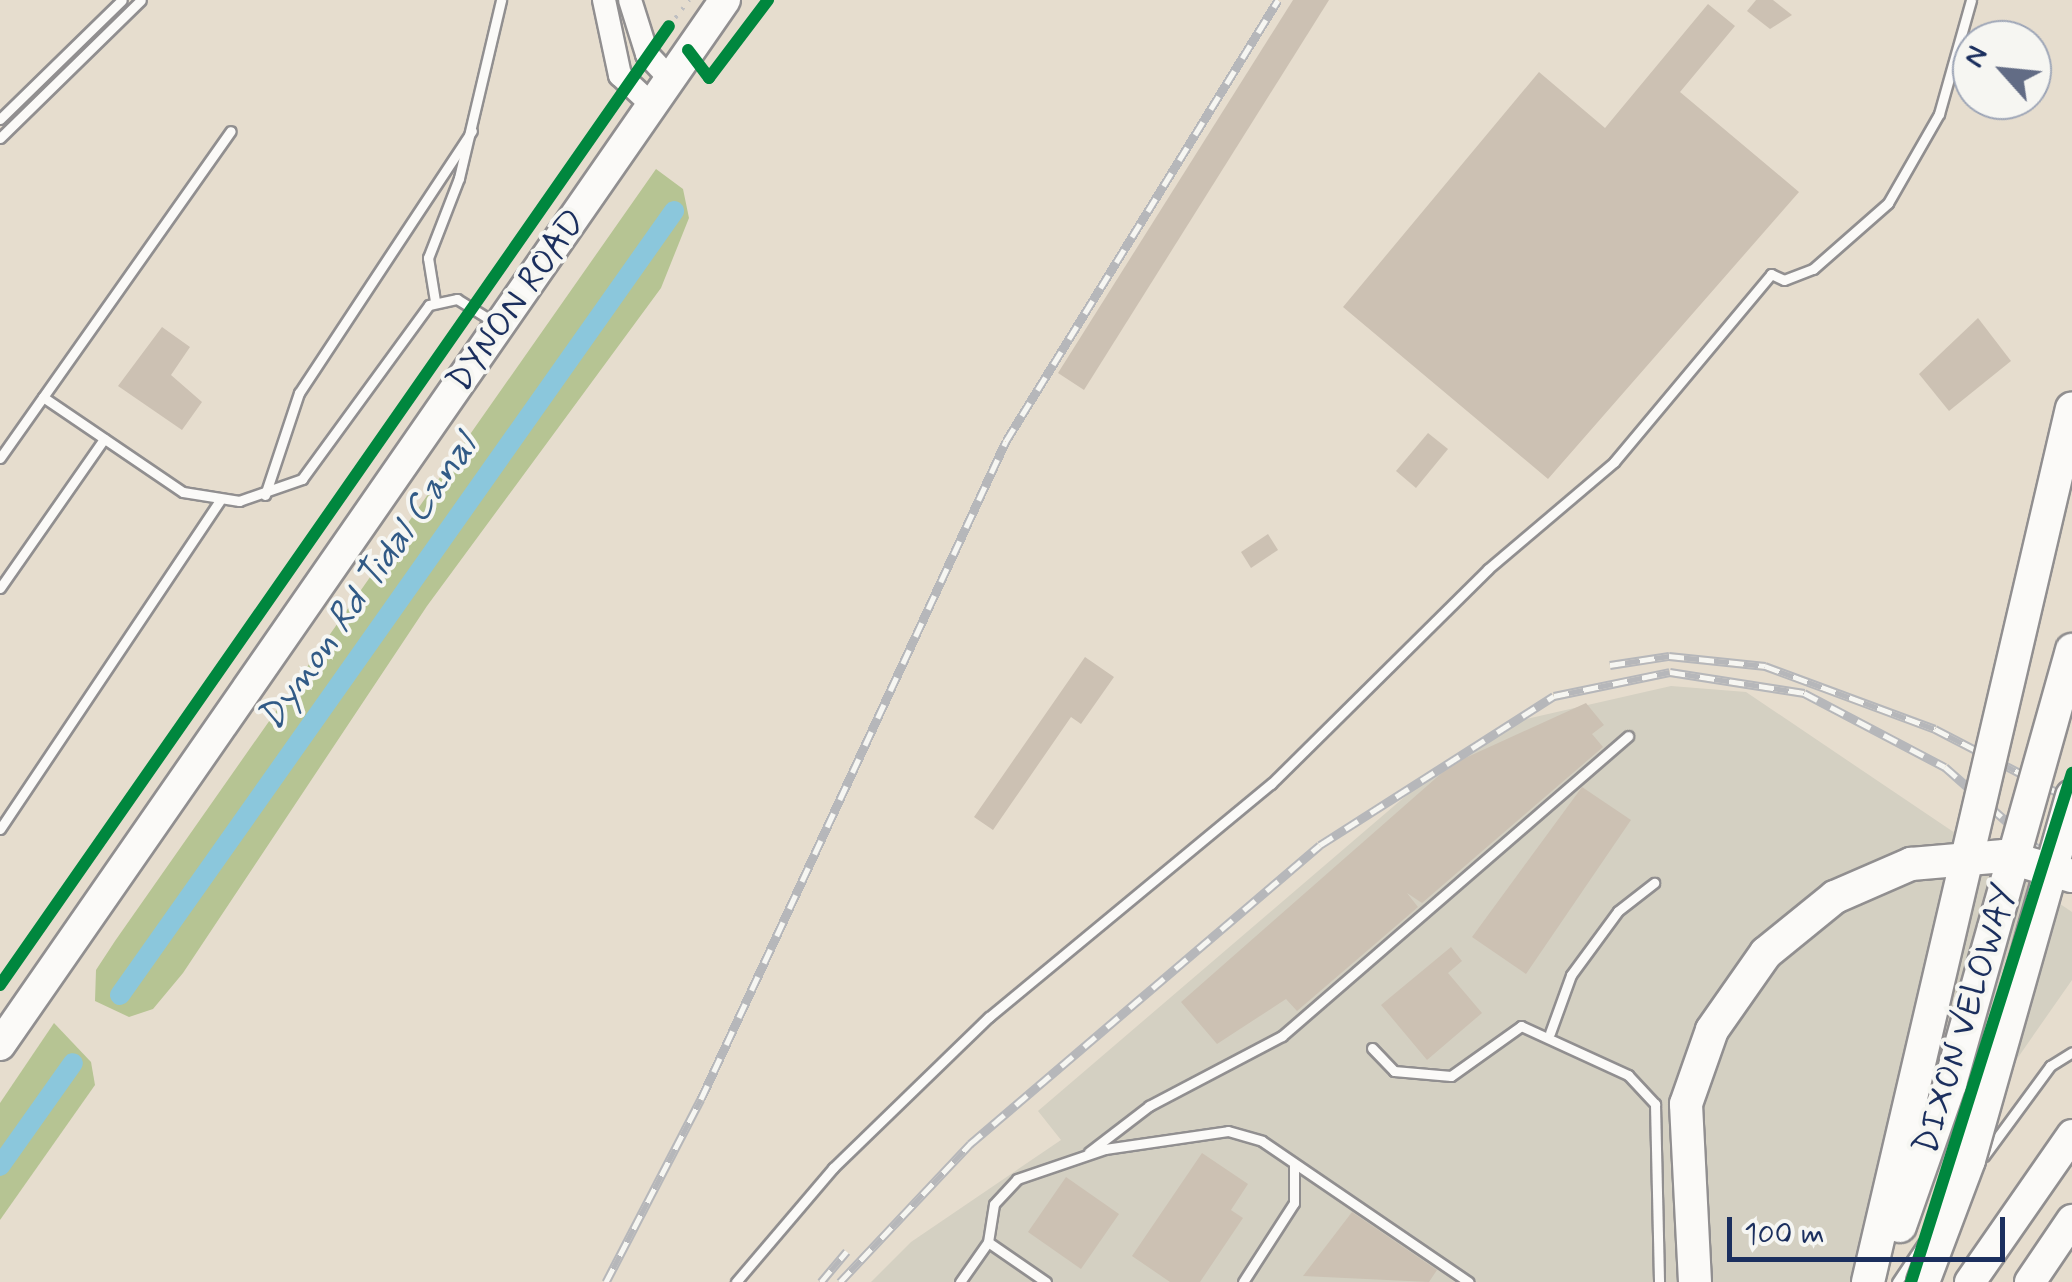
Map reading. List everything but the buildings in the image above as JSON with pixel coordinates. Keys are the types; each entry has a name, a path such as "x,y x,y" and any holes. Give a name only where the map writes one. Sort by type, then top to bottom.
{"highway":[{"path":"1868,1282 2072,408"},
{"path":"1879,1282 1950,1084 2072,650"},
{"path":"1923,1282 1969,1160 2072,796"},
{"path":"1695,1282 1686,1104 1719,1017 1766,953 1835,897 1912,864 2004,856 2072,876"}],"main road":[{"name":"DYNON ROAD","path":"0,1045 725,0"},
{"path":"1970,1282 2072,1136"},
{"path":"2030,1282 2072,1220"}],"street":[{"path":"604,0 620,75 651,104"},
{"path":"630,0 647,54 669,78"}],"lane":[{"path":"0,119 122,0"},
{"path":"0,138 140,0"},
{"path":"435,301 428,258 472,132 501,0"},
{"path":"736,1282 833,1168 989,1017 1271,784 1488,569 1614,462 1771,274 1784,280 1813,269 1888,203 1940,114 1971,0"},
{"path":"0,458 230,131"},
{"path":"265,495 300,393 472,132"},
{"path":"43,397 183,492 219,502 265,495 304,477 401,333 435,301 465,301 500,326"},
{"path":"0,588 104,439"},
{"path":"0,828 219,502"},
{"path":"1089,1152 1149,1106 1282,1036 1628,736"},
{"path":"1550,1033 1572,975 1618,911 1654,884"},
{"path":"1372,1048 1394,1071 1451,1076 1521,1026 1550,1033 1628,1075 1655,1104 1659,1282"},
{"path":"1896,1282 2017,1106 2072,1052"},
{"path":"960,1282 988,1242 994,1204 1017,1179 1089,1152 1228,1131 1293,1161 1469,1282"},
{"path":"1242,1282 1294,1203 1300,1179 1293,1161"},
{"path":"988,1242 1046,1282"}],"path":[{"path":"647,54 688,0"}],"shaded area":[{"path":"1671,686 1746,692 2072,912 2072,980 1861,1282 871,1282 911,1242 1061,1140 1038,1111 1422,782 1522,720"}],"green space":[{"path":"656,169 683,189 689,218 661,288 427,606 183,973 153,1009 129,1017 95,1001 96,970 115,941"},
{"path":"54,1023 91,1062 95,1085 0,1220 0,1103"}],"waterway":[{"name":"Dynon Rd Tidal Canal","path":"120,995 674,211"},
{"name":"Dynon Rd Tidal Canal","path":"0,1166 73,1063"}],"railway":[{"path":"606,1282 701,1099 1006,441 1278,0"},
{"path":"1610,665 1669,656 1765,666 1935,729 2072,800"},
{"path":"840,1282 970,1144 1320,845 1554,696 1670,672 1804,693 1945,767 2072,879"},
{"path":"821,1282 847,1251"}],"cycle path":[{"path":"688,50 709,78 768,0"},
{"path":"0,985 669,26"},
{"name":"DIXON VELOWAY","path":"1911,1282 2072,773"}]}
